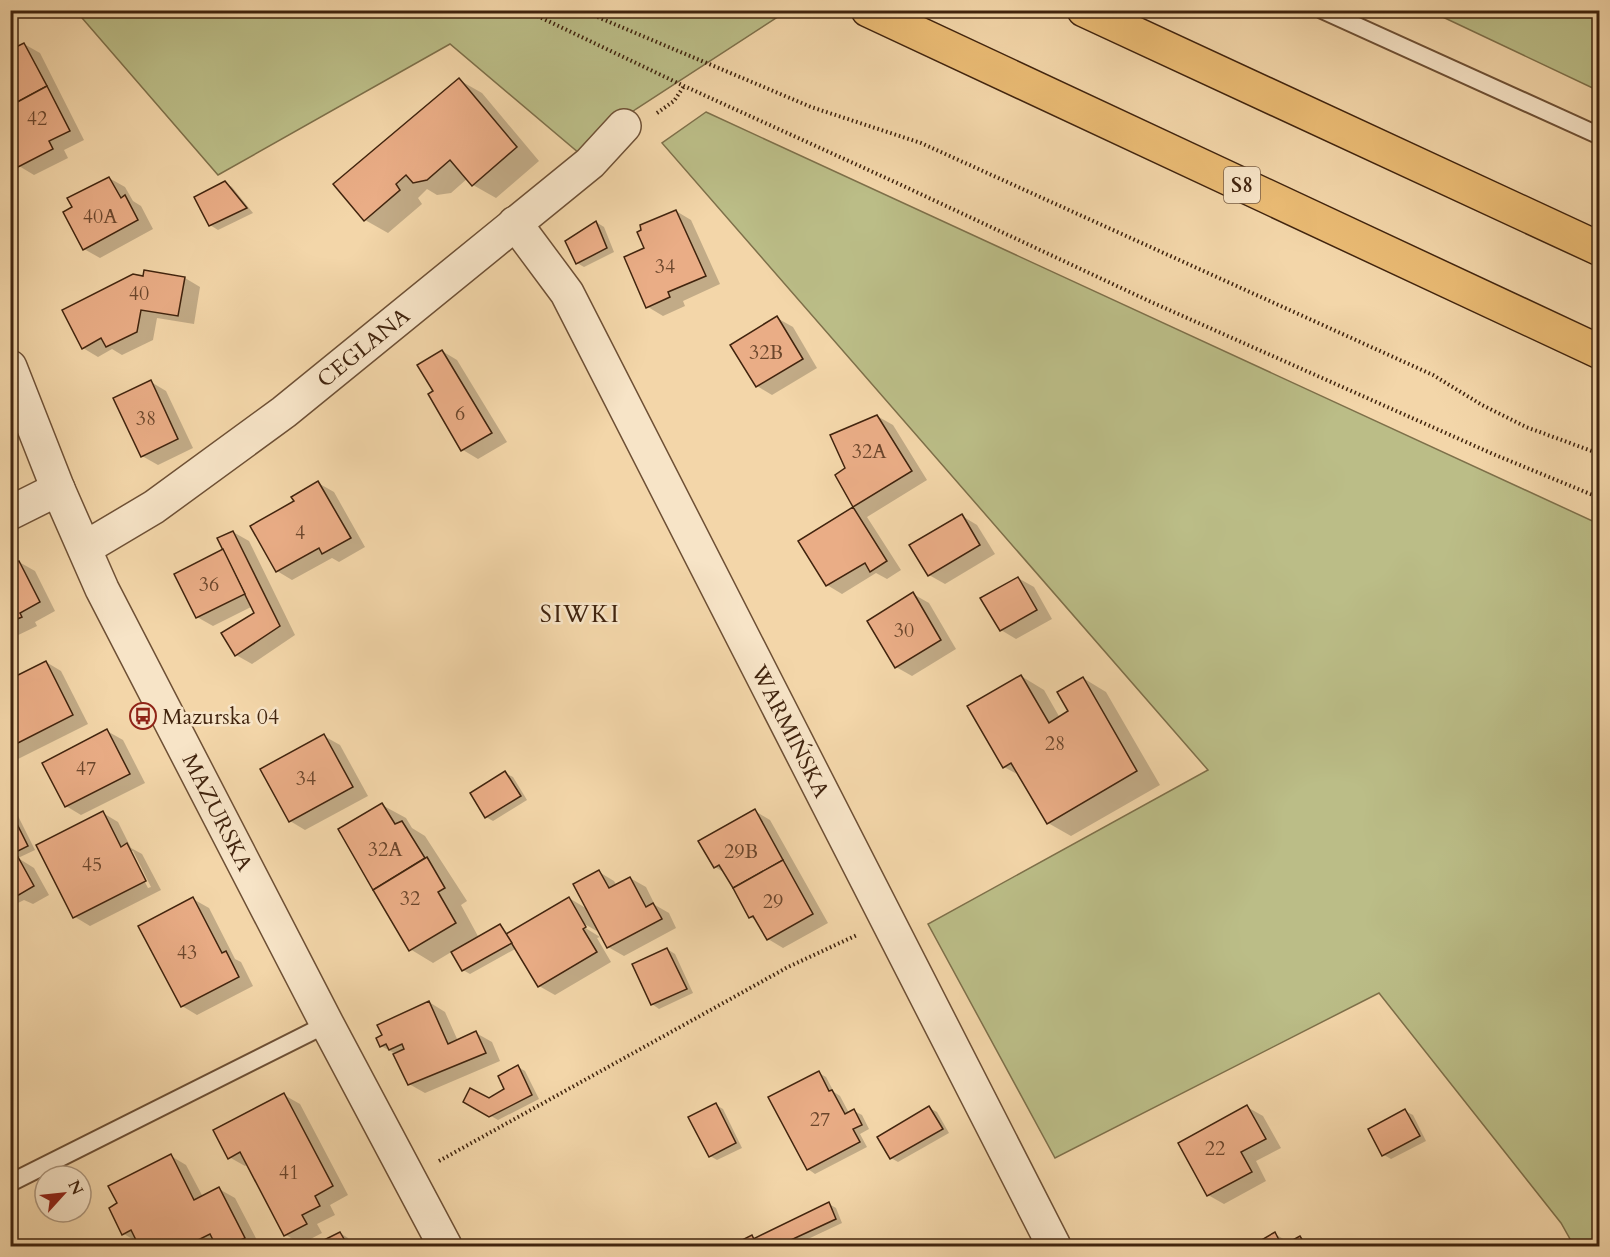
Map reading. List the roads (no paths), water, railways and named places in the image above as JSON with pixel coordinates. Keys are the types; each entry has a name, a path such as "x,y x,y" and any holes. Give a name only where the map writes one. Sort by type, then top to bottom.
{"highway":[{"name":"S8","path":"868,10 1599,352"},
{"path":"1084,10 1599,249"}],"street":[{"name":"CEGLANA","path":"86,548 154,507 284,412 590,163 624,126"},
{"name":"WARMIŃSKA","path":"515,223 567,293 1054,1246"},
{"name":"MAZURSKA","path":"10,367 58,489 86,548 102,589 327,1024 446,1246"},
{"path":"10,513 58,489"}],"lane":[{"path":"1322,10 1599,136"},
{"path":"10,1182 327,1024"}],"place":[{"name":"Mazurska 04","path":"143,716"}],"district":[{"name":"SIWKI","path":"580,614"}]}
